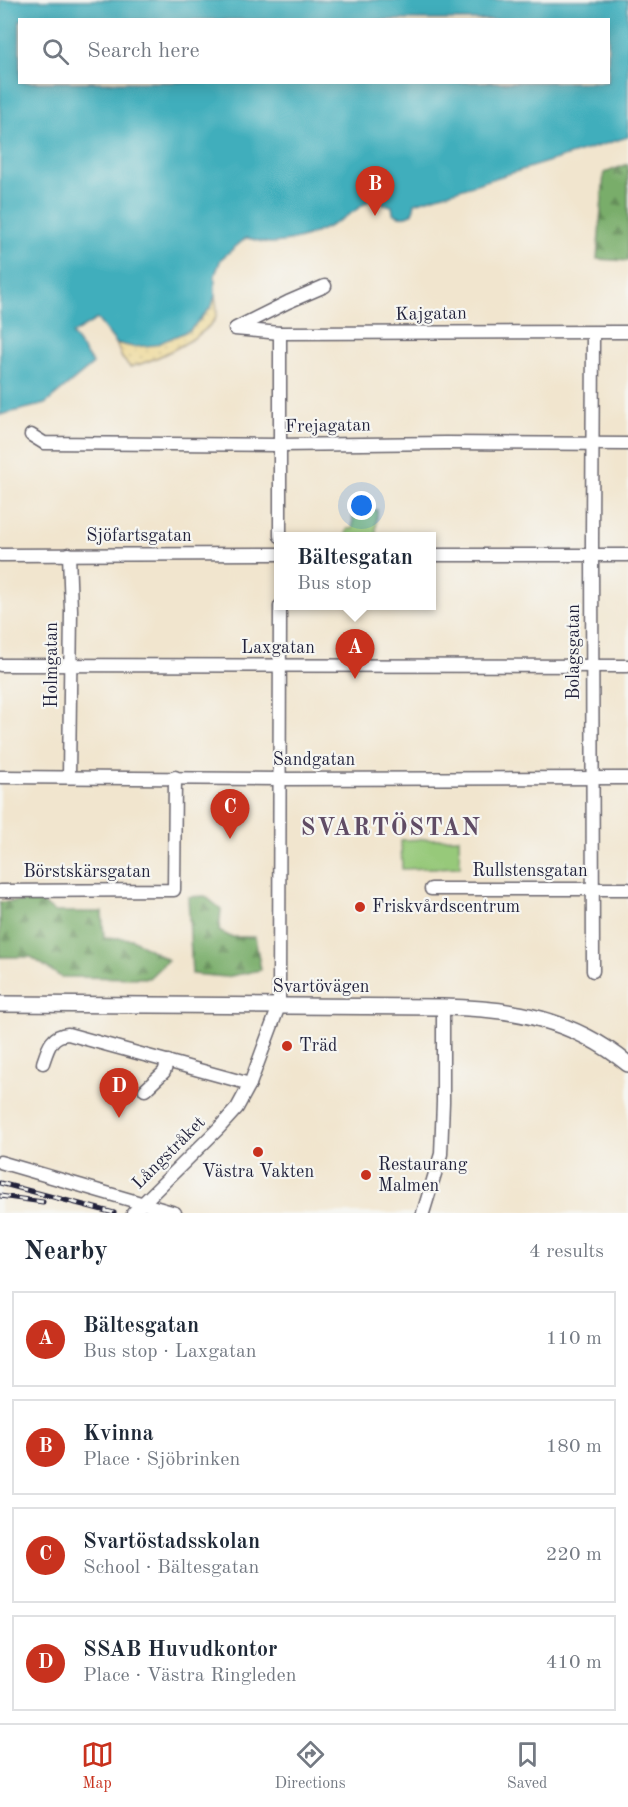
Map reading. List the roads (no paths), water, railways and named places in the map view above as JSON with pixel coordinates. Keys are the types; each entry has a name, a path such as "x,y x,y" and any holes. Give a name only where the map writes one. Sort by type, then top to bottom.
{"main road":[{"name":"Svartövägen","path":"0,1004 495,1009 540,1018 563,1026 586,1036 627,1060"}],"street":[{"name":"Kajgatan","path":"325,286 235,329 280,333 628,332"},
{"path":"280,333 280,532"},
{"name":"Bolagsgatan","path":"593,333 593,971"},
{"name":"Frejagatan","path":"31,435 44,442 279,445 628,444"},
{"name":"Holmgatan","path":"69,554 69,777"},
{"name":"Sjöfartsgatan","path":"0,555 274,554"},
{"path":"436,555 628,555"},
{"path":"279,1006 280,610"},
{"name":"Laxgatan","path":"0,665 628,666"},
{"name":"Sandgatan","path":"0,777 628,778"},
{"name":"Börstskärsgatan","path":"0,891 174,890 176,777"},
{"name":"Rullstensgatan","path":"431,889 628,889"},
{"name":"Långstråket","path":"133,1213 237,1108 250,1084 279,1006"},
{"path":"423,1213 441,1154 443,1007"},
{"path":"44,1063 51,1041 65,1034 250,1084"},
{"path":"145,1090 164,1072 168,1061"},
{"path":"0,1162 175,1213"}],"water":[{"path":"0,0 628,0 628,137 415,203 413,213 405,216 393,213 392,206 374,197 327,228 301,238 271,243 246,238 221,259 215,275 215,296 212,306 190,330 155,345 133,347 116,343 97,319 72,334 93,364 45,404 0,415"}],"railway":[{"path":"0,1183 114,1213"},
{"path":"0,1196 43,1202"}],"place":[{"name":"Kvinna","path":"375,216"},
{"name":"Bältesgatan","path":"355,679"},
{"name":"Svartöstadsskolan","path":"230,839"},
{"name":"Friskvårdscentrum","path":"360,907"},
{"name":"Träd","path":"287,1046"},
{"name":"SSAB Huvudkontor","path":"119,1118"},
{"name":"Västra Vakten","path":"258,1152"},
{"name":"Restaurang Malmen","path":"366,1175"}],"district":[{"name":"SVARTÖSTAN","path":"391,829"}]}
